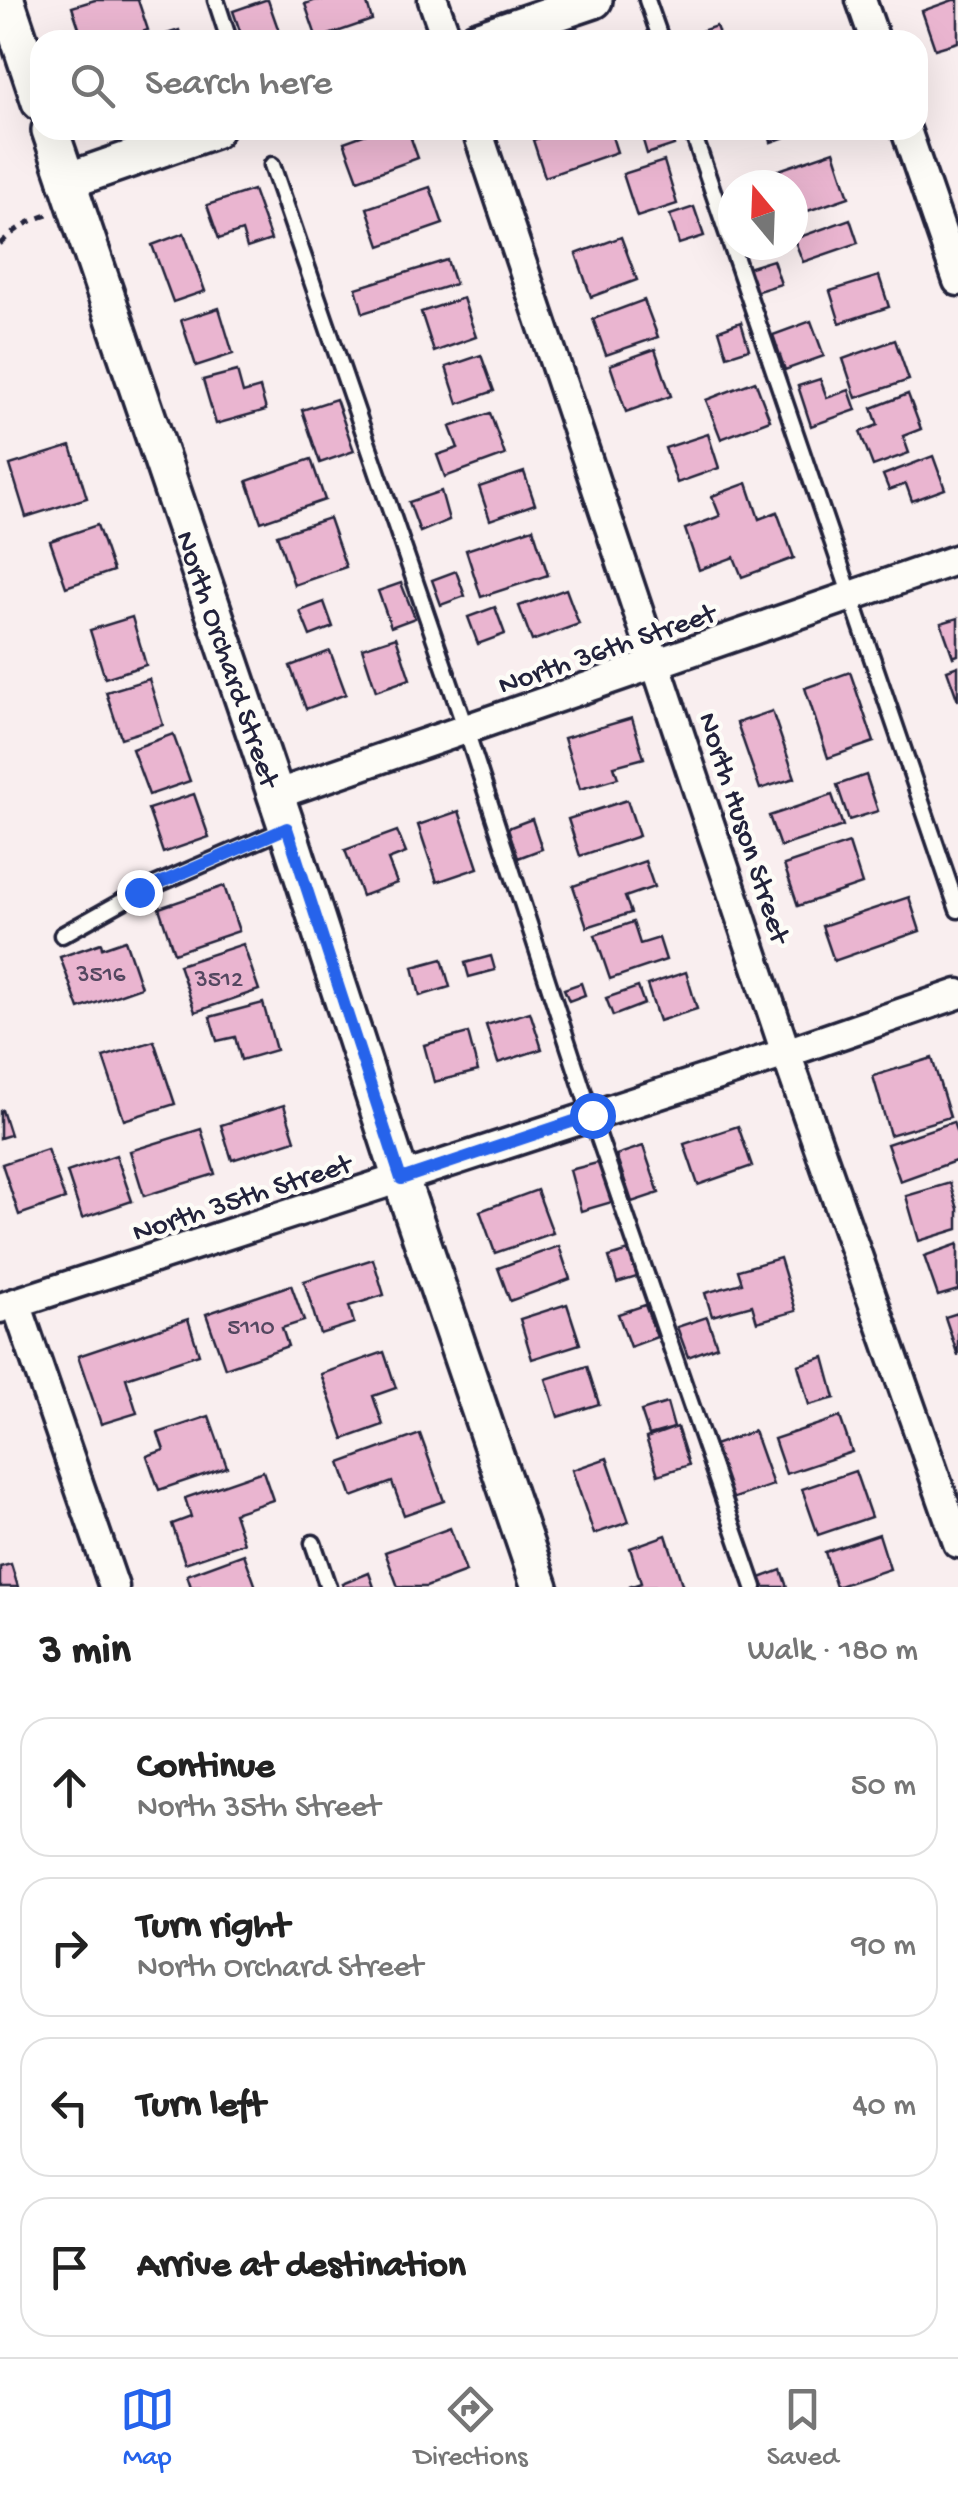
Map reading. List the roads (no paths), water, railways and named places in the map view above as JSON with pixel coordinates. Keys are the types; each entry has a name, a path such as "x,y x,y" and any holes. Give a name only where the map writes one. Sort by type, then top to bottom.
{"street":[{"path":"6,0 30,72"},
{"path":"433,0 443,30"},
{"path":"506,30 594,0"},
{"path":"862,0 872,30"},
{"name":"North Orchard Street","path":"53,140 540,1587"},
{"path":"71,194 192,140"},
{"name":"North Huson Street","path":"480,140 786,1053 958,1543"},
{"path":"909,140 958,281"},
{"name":"North 36th Street","path":"281,811 466,730 958,559"},
{"name":"North 35th Street","path":"8,1305 958,994"},
{"path":"8,1305 114,1587"}],"lane":[{"path":"216,0 226,30"},
{"path":"648,0 658,30"},
{"path":"695,140 958,910"},
{"path":"272,165 754,1587"},
{"path":"62,934 281,811"},
{"path":"313,1543 328,1587"}]}
